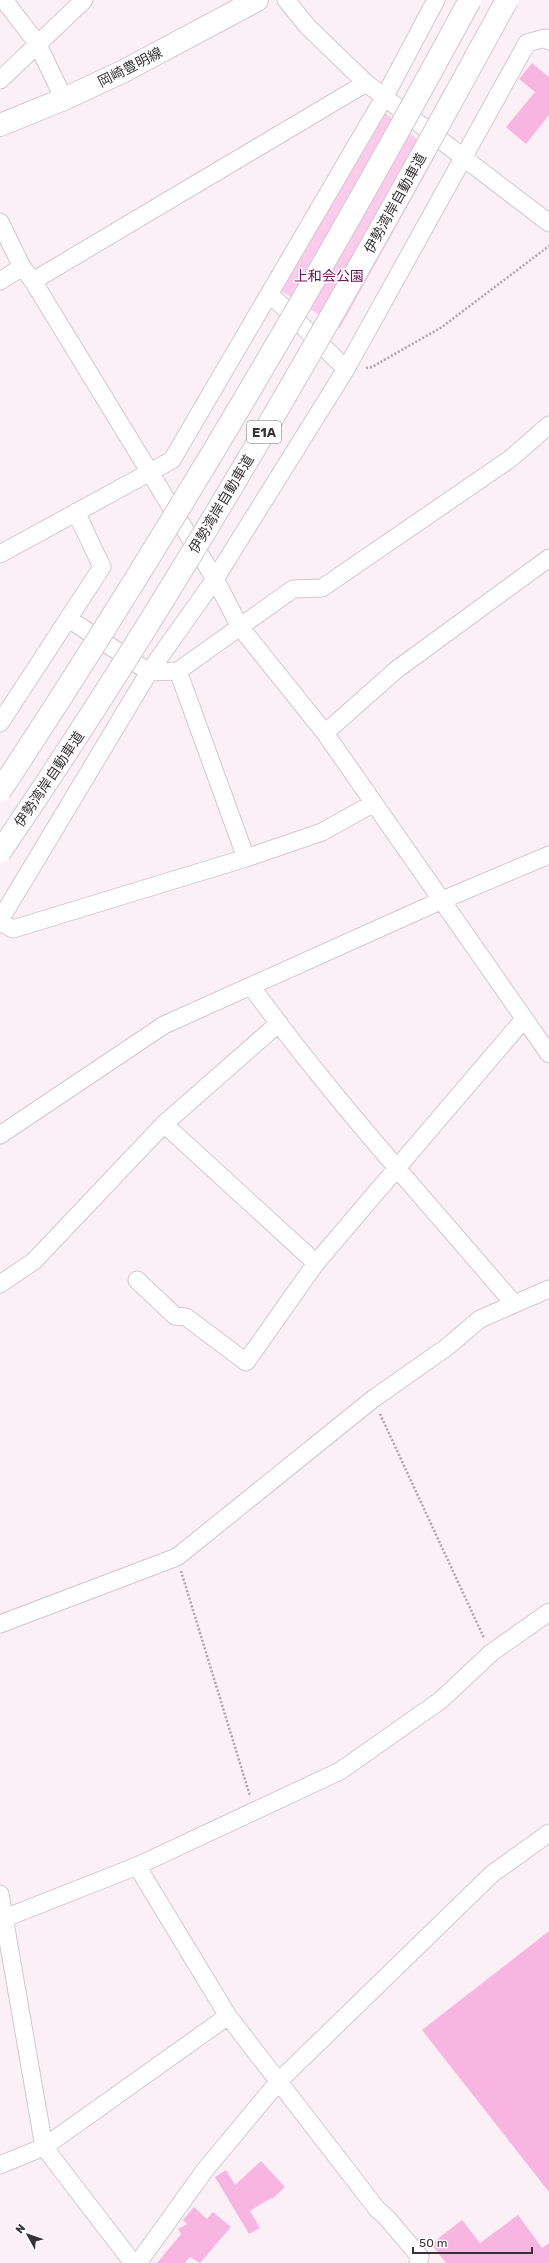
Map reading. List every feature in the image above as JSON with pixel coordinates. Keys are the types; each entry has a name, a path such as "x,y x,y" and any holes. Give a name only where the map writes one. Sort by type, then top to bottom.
{"main road":[{"name":"岡崎豊明線","path":"0,125 64,99 124,71 257,0"},
{"name":"E1A","path":"0,791 216,447 391,147 470,0"},
{"name":"伊勢湾岸自動車道","path":"0,852 61,762 170,589 242,470 418,163 507,0"}],"street":[{"path":"4,0 37,43 64,99"},
{"path":"0,80 37,43 84,0"},
{"path":"286,0 308,27 366,83 385,96 549,223"},
{"path":"0,554 172,460 385,96 436,0"},
{"path":"374,803 322,832 246,858 13,929 0,921 150,672 215,579 346,369 527,43 545,38 549,41"},
{"path":"33,281 366,83"},
{"path":"0,222 22,266 33,281 215,579 240,627 325,733 440,901 549,1054"},
{"path":"0,281 22,266"},
{"path":"270,294 346,369"},
{"path":"69,619 150,672 178,671 293,589 322,588 510,459 549,425"},
{"path":"0,723 102,567 76,512"},
{"path":"325,733 396,670 549,558"},
{"path":"178,671 246,858"},
{"path":"0,1135 164,1025 440,901 549,855"},
{"path":"251,986 278,1023 396,1167 514,1304"},
{"path":"137,1280 175,1316 186,1317 246,1362 316,1263 396,1167 524,1019"},
{"path":"0,1284 34,1261 164,1124 278,1023"},
{"path":"164,1124 316,1263"},
{"path":"0,1624 177,1557 373,1399 447,1347 480,1319 549,1289"},
{"path":"2,1918 137,1866 340,1771 441,1700 491,1653 549,1612"},
{"path":"138,2263 205,2170 279,2081 492,1874 549,1833"},
{"path":"137,1866 228,2016 377,2209 387,2218 420,2257 418,2263"},
{"path":"0,1894 2,1918 44,2147 133,2263"},
{"path":"0,2165 44,2147 228,2016"}],"path":[{"path":"346,369 372,367 442,327 549,246"},
{"path":"373,1399 491,1653"},
{"path":"177,1557 254,1810"}],"green space":[{"name":"上和会公園","path":"385,113 436,155 340,328 280,290"}],"building":[{"path":"532,63 549,77 549,115 526,144 506,127 535,92 519,79"},
{"path":"549,1931 549,2192 422,2030"},
{"path":"261,2161 285,2187 272,2199 271,2198 250,2211 260,2228 249,2234 215,2177 226,2170 235,2185"},
{"path":"194,2207 207,2219 213,2212 231,2227 200,2263 190,2257 185,2263 157,2263 181,2234 178,2229 187,2224 183,2220"},
{"path":"518,2215 542,2248 549,2243 549,2263 446,2263 431,2244 462,2220 480,2243"}]}
